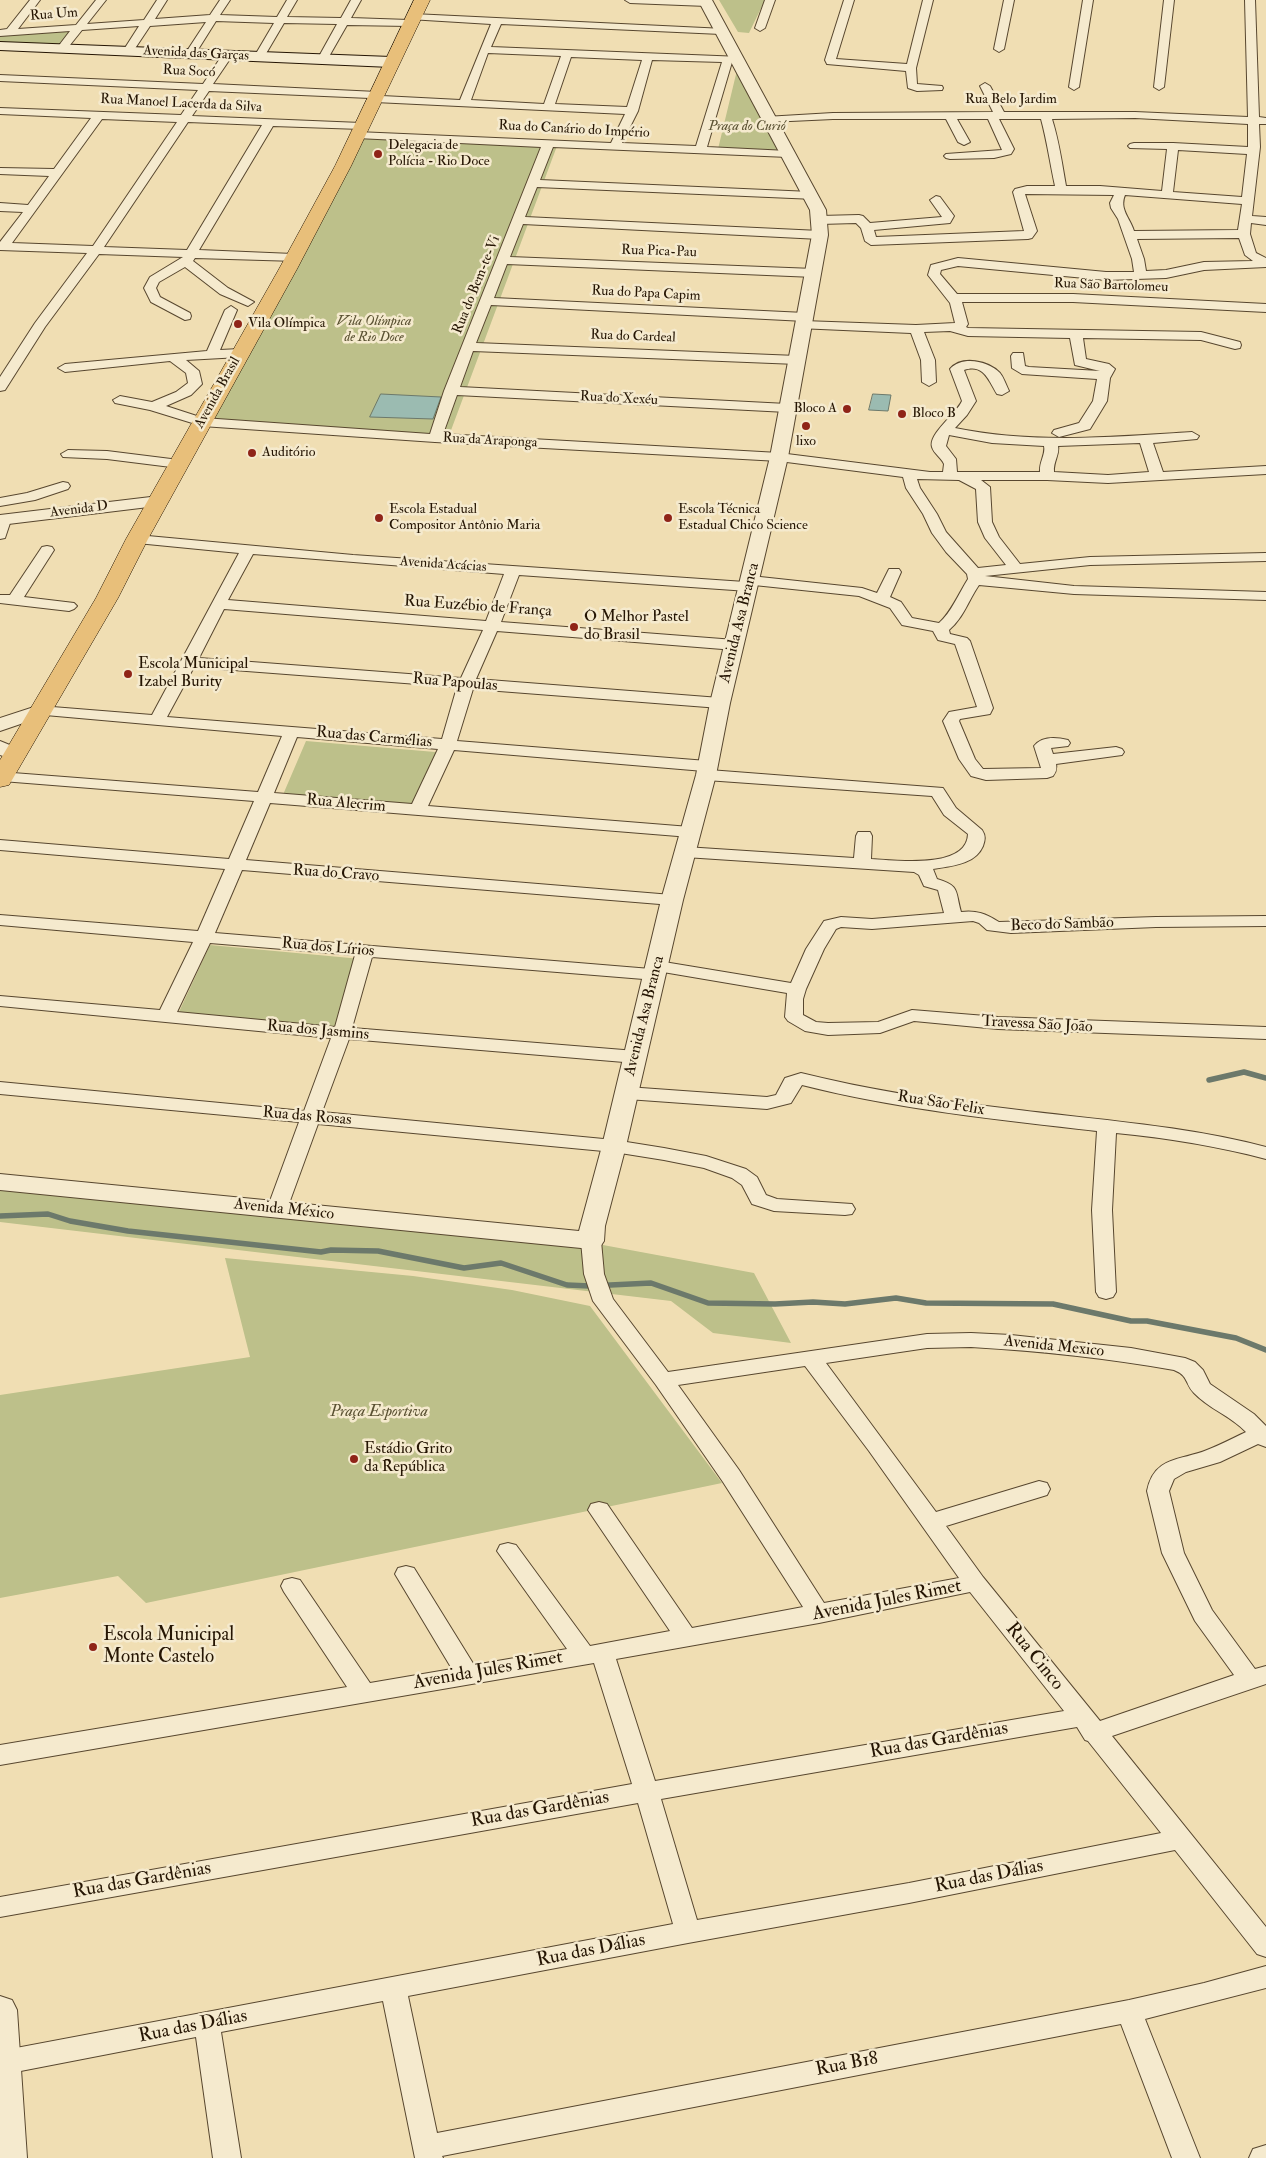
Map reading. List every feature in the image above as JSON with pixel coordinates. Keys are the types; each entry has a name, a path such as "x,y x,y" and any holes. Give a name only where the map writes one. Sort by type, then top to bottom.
{"main road":[{"name":"Avenida Brasil","path":"1,778 8,750 40,711 106,598 343,166 422,0"},
{"name":"Avenida das Garças","path":"0,46 391,62"}],"street":[{"path":"5,32 35,0"},
{"path":"62,48 101,0"},
{"path":"128,51 162,0"},
{"path":"190,54 225,0"},
{"path":"259,57 292,0"},
{"path":"322,60 356,0"},
{"path":"630,0 706,2"},
{"path":"760,28 770,0"},
{"path":"849,0 830,60 834,64 911,68"},
{"path":"928,0 911,68 914,87 938,88"},
{"path":"999,49 1009,0"},
{"path":"1074,87 1088,0"},
{"path":"1159,86 1168,0"},
{"path":"1250,0 1254,22 1252,74 1254,149 1244,234 1251,255 1265,262"},
{"name":"Avenida Asa Branca","path":"579,1240 592,1226 614,1146 672,900 707,770 720,703 779,457 814,274 820,227 812,196 733,59 706,2"},
{"name":"Rua Um","path":"5,32 212,18 344,22 411,20"},
{"path":"411,20 721,31"},
{"path":"464,103 497,22"},
{"path":"484,50 733,59 700,150"},
{"path":"548,107 567,54"},
{"path":"0,387 40,326 96,250 168,146 184,118 227,56"},
{"path":"615,147 632,111 648,57"},
{"path":"1252,74 1266,75"},
{"name":"Rua Socó","path":"0,78 632,111"},
{"path":"950,156 994,155 1007,152 1008,149 985,86"},
{"path":"1252,96 1266,97"},
{"name":"Rua Manoel Lacerda da Silva","path":"0,111 184,118 359,131"},
{"path":"2,246 32,209 99,115"},
{"path":"1045,115 1054,144 1054,155 1061,189"},
{"name":"Rua Belo Jardim","path":"769,119 833,116 1152,115 1266,121"},
{"path":"950,116 964,142"},
{"path":"185,316 155,299 150,288 154,280 190,257 269,123"},
{"name":"Rua do Canário do Império","path":"359,131 548,144 788,154"},
{"name":"Rua do Bem-te-Vi","path":"435,438 468,346 504,260 548,144"},
{"path":"1134,146 1266,148"},
{"path":"1166,195 1173,146"},
{"path":"0,170 57,173"},
{"path":"1252,172 1266,173"},
{"path":"532,183 812,196"},
{"path":"519,220 820,227 857,218 867,227 872,247 1028,235 1031,231 1019,192 1034,189 1121,192 1249,201"},
{"path":"1121,192 1116,203 1117,208 1138,259 1139,273"},
{"path":"867,227 946,220 948,216 936,200"},
{"path":"0,207 32,209"},
{"path":"1246,219 1266,221"},
{"path":"1130,236 1244,234"},
{"path":"2,246 190,257 293,258"},
{"path":"190,257 224,291 248,302"},
{"name":"Rua Pica-Pau","path":"504,260 814,274"},
{"path":"953,328 959,327 962,324 954,298 934,275 935,268 958,262 1106,276 1139,273 1166,274 1204,266 1252,265 1265,262"},
{"name":"Rua São Bartolomeu","path":"954,298 1073,298 1266,308"},
{"name":"Rua do Papa Capim","path":"486,301 916,329 953,328 968,332 1201,336 1234,344"},
{"path":"212,354 231,310"},
{"path":"916,329 928,360 929,382"},
{"path":"1047,476 1046,463 1059,432 1085,426 1087,419 1100,403 1103,375 1108,369 1080,362 1076,333"},
{"name":"Rua do Cardeal","path":"468,346 797,360"},
{"path":"65,368 173,357 240,353"},
{"path":"1018,356 1019,368 1027,371 1103,375"},
{"path":"153,406 178,396 191,389 195,384 192,371 173,357"},
{"path":"1002,391 996,377 986,369 974,366 959,367 958,373 969,401 964,413 943,434 938,446 951,462 955,476 983,487 985,522 992,538 1016,568"},
{"name":"Rua do Xexéu","path":"452,390 788,408"},
{"name":"Rua da Araponga","path":"120,400 153,406 202,422 435,438 779,457 909,474 1108,479 1266,470"},
{"path":"947,430 998,439 1055,441 1192,436"},
{"path":"1145,439 1158,477"},
{"path":"68,454 107,455 179,464"},
{"path":"909,474 913,488 930,514 939,533 974,576 1074,590 1266,596"},
{"path":"1,523 30,497 63,486"},
{"name":"Avenida D","path":"1,523 156,507"},
{"name":"Avenida Acácias","path":"137,539 513,570 844,589 882,598"},
{"path":"157,721 190,662 248,548"},
{"path":"7,599 47,550"},
{"path":"974,576 1016,568 1115,559 1266,557"},
{"path":"418,810 448,745 466,684 492,626 513,570"},
{"path":"894,572 882,598 896,605 908,622 941,629"},
{"path":"941,629 954,618 974,576"},
{"path":"7,599 69,606"},
{"name":"Rua Euzébio de França","path":"218,604 735,645"},
{"path":"941,629 943,637 960,639 964,645 982,696 984,711 961,714 951,720 974,770 986,775 1044,774 1049,771 1043,744 1062,743"},
{"name":"Rua Papoulas","path":"190,662 720,703"},
{"path":"0,725 40,711"},
{"name":"Rua das Carmélias","path":"40,711 292,731 937,791 950,811 976,834 976,841 972,851 966,856 941,864 918,867"},
{"path":"166,1017 204,938 292,731"},
{"path":"1046,760 1116,752"},
{"name":"Rua Alecrim","path":"1,778 418,810 688,842"},
{"path":"862,864 864,836"},
{"path":"688,842 862,864 918,867 926,872 930,882 946,887 954,917"},
{"name":"Rua do Cravo","path":"0,845 233,866 672,900"},
{"name":"Beco do Sambão","path":"797,989 826,928 841,922 872,924 978,916 985,918 988,925 993,927 1011,928 1156,922 1266,922"},
{"name":"Rua dos Lírios","path":"0,920 365,951 657,970 797,989"},
{"path":"277,1209 342,1033 365,951"},
{"name":"Travessa São João","path":"797,989 794,999 794,1017 811,1027 846,1030 880,1027 912,1016 1008,1024 1266,1033"},
{"name":"Rua dos Jasmins","path":"0,1001 342,1033 636,1057"},
{"name":"Rua São Felix","path":"626,1093 767,1103 784,1099 792,1082 801,1079 854,1091 1000,1113 1074,1123 1107,1124 1199,1137 1266,1153"},
{"name":"Rua das Rosas","path":"0,1088 614,1146 707,1163 739,1173 750,1180 758,1199 774,1205 845,1209"},
{"path":"1106,1292 1102,1210 1107,1124"},
{"name":"Avenida México","path":"0,1182 579,1240"},
{"path":"579,1240 594,1274 603,1301 664,1380 731,1476 819,1614"},
{"name":"Avenida Mexico","path":"664,1380 812,1360 858,1350 927,1342 972,1340 1011,1342 1131,1355 1178,1363 1196,1375 1201,1388 1246,1419 1264,1436"},
{"name":"Rua Cinco","path":"812,1360 877,1446 975,1583 1266,1946"},
{"path":"1087,1725 1258,1677 1203,1614 1174,1553 1158,1492 1160,1481 1166,1473 1180,1466 1212,1457 1264,1436"},
{"path":"931,1522 1040,1489"},
{"path":"599,1510 686,1637"},
{"path":"508,1551 592,1654 647,1792 688,1932"},
{"path":"406,1574 468,1674"},
{"name":"Avenida Jules Rimet","path":"0,1755 819,1614 975,1583"},
{"path":"292,1586 363,1692"},
{"name":"Rua das Gardênias","path":"0,1907 647,1792 1087,1725"},
{"name":"Rua das Dálias","path":"2,2063 688,1932 909,1893 1179,1839"},
{"name":"Rua B18","path":"428,2152 1128,2011 1204,1994 1266,1977"},
{"path":"393,1989 428,2152"},
{"path":"0,2010 2,2063 10,2158"},
{"path":"1128,2011 1186,2158"},
{"path":"207,2024 227,2158"}],"green space":[{"path":"719,0 765,0 749,33 738,32"},
{"path":"73,29 59,45 0,43 0,34"},
{"name":"Praça do Curió","path":"738,66 788,152 718,149"},
{"name":"Vila Olímpica de Rio Doce","path":"357,136 557,146 447,441 205,426"},
{"path":"306,741 447,753 427,810 282,797"},
{"path":"210,945 372,960 346,1031 178,1014"},
{"path":"0,1184 603,1245 754,1273 791,1343 713,1333 671,1301 0,1222"},
{"name":"Praça Esportiva","path":"225,1258 413,1276 512,1290 590,1306 722,1483 146,1603 118,1576 0,1598 0,1395 250,1357"}],"water":[{"path":"381,394 441,397 433,419 370,417"},
{"path":"873,394 891,395 888,411 869,410"}],"waterway":[{"path":"1209,1080 1244,1072 1266,1078"},
{"path":"0,1216 48,1214 70,1221 128,1231 321,1252 331,1250 378,1251 464,1268 501,1263 567,1285 590,1286 651,1283 708,1303 775,1304 813,1302 845,1304 896,1298 926,1303 1053,1304 1131,1321 1147,1321 1236,1338 1266,1350"}],"place":[{"name":"Delegacia de Polícia - Rio Doce","path":"378,154"},
{"name":"Vila Olímpica","path":"238,324"},
{"name":"Bloco A","path":"847,409"},
{"name":"Bloco B","path":"902,414"},
{"name":"lixo","path":"806,426"},
{"name":"Auditório","path":"252,453"},
{"name":"Escola Estadual Compositor Antônio Maria","path":"379,518"},
{"name":"Escola Técnica Estadual Chico Science","path":"668,518"},
{"name":"O Melhor Pastel do Brasil","path":"574,627"},
{"name":"Escola Municipal Izabel Burity","path":"128,674"},
{"name":"Estádio Grito da República","path":"354,1459"},
{"name":"Escola Municipal Monte Castelo","path":"93,1647"}]}
